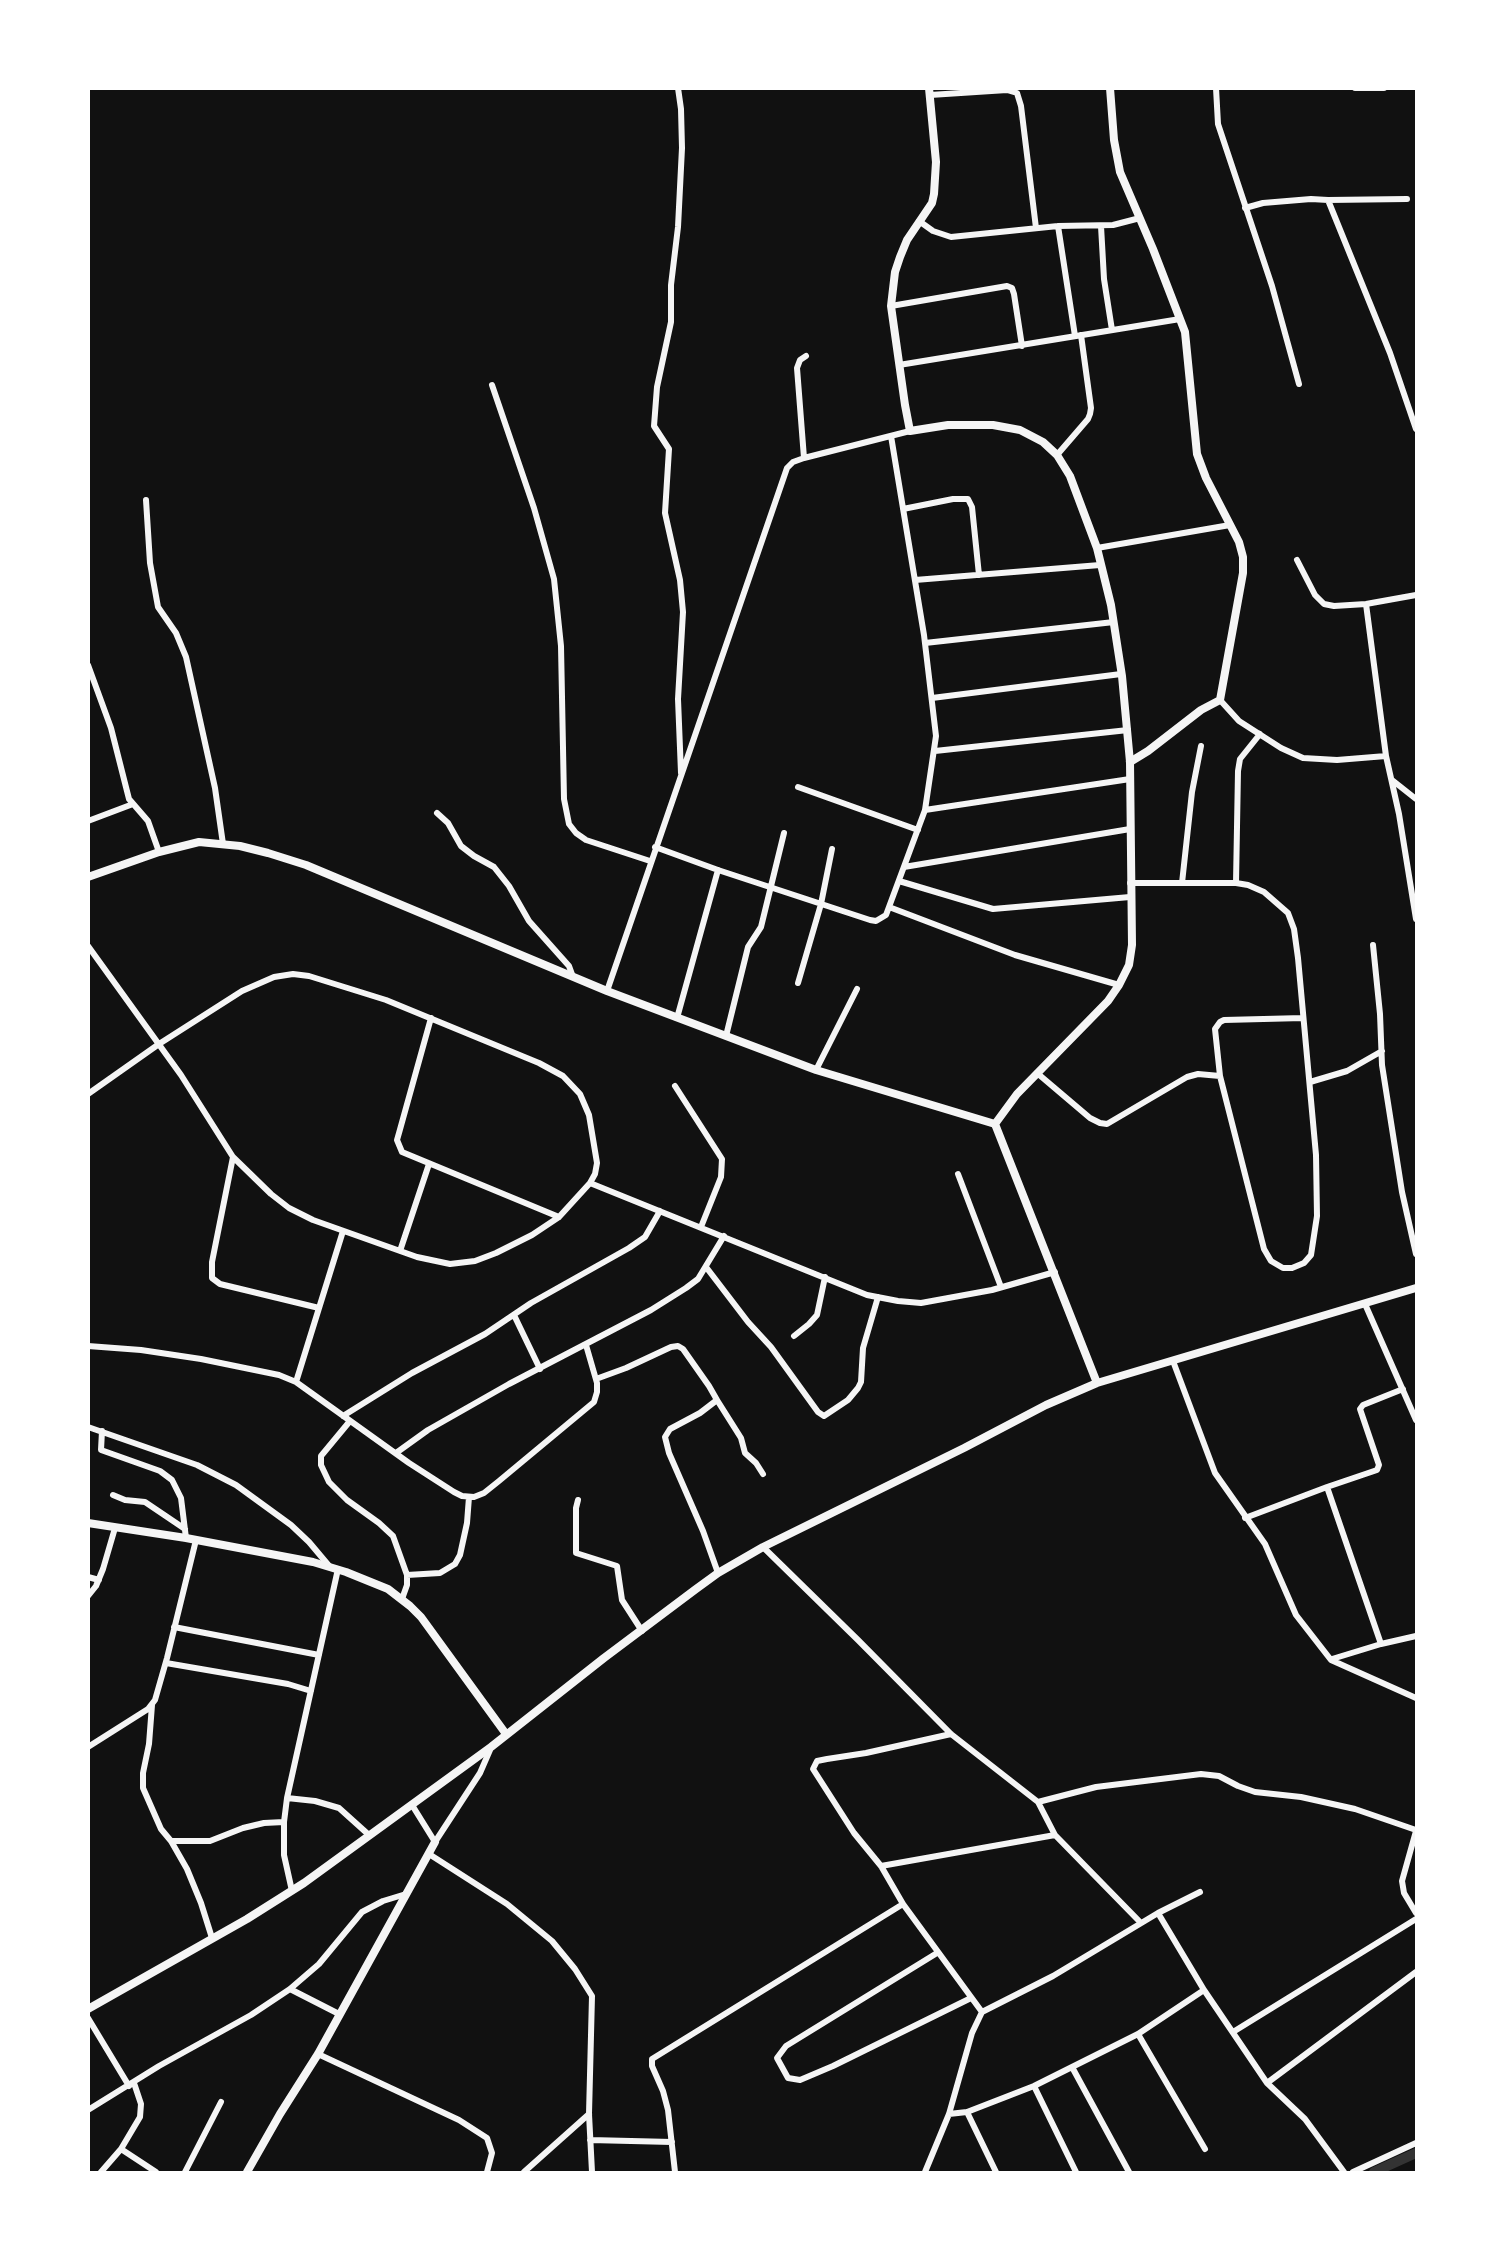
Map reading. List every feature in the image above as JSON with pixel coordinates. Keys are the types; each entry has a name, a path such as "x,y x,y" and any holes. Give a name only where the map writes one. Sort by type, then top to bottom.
{"main road":[{"path":"930,92 936,178 932,202 907,240 895,272 891,306 910,431 948,425 993,425 1020,430 1043,442 1057,455 1070,476 1097,548 1112,605 1121,674 1130,762 1132,945 1129,964 1108,1001 1017,1094 995,1124 1097,1383"},
{"path":"88,2009 292,1891 491,1747 604,1658 718,1573 763,1547 1046,1405 1097,1383 1416,1288"}],"street":[{"path":"678,88 682,148 678,226 671,285 671,322 661,362 654,426 669,449 665,513 680,580 682,612 678,719 681,773"},
{"path":"1110,88 1114,140 1120,172 1186,338 1197,454 1206,478 1239,542 1243,557 1243,573 1220,700"},
{"path":"1216,88 1218,124 1272,286 1299,384"},
{"path":"1354,88 1384,88"},
{"path":"930,92 1007,90 1017,93 1021,106 1036,228"},
{"path":"1245,208 1290,200 1407,199"},
{"path":"1328,200 1390,352 1416,429"},
{"path":"919,221 933,231 951,237 1059,226 1113,225 1140,218"},
{"path":"1057,455 1088,419 1091,408 1059,226"},
{"path":"1101,226 1104,279 1112,330"},
{"path":"891,306 1007,286 1012,288 1014,294 1022,346"},
{"path":"899,365 1180,319"},
{"path":"804,458 797,368 800,360 806,356"},
{"path":"492,385 531,497 554,579 561,646 564,799 568,824 586,840 650,861"},
{"path":"607,992 650,861 787,468 793,462 804,458 910,431"},
{"path":"655,847 718,870 876,921 882,919 889,907 925,810 936,736 925,643 891,436"},
{"path":"903,509 953,499 968,499 972,507 979,575"},
{"path":"146,500 149,554 158,607 176,633 186,657 214,788 223,844"},
{"path":"1097,548 1230,525"},
{"path":"1297,560 1315,595 1324,604 1334,606 1366,604 1416,595"},
{"path":"915,580 1100,565"},
{"path":"1366,604 1386,756 1416,919"},
{"path":"925,643 1114,622"},
{"path":"88,665 111,728 129,799 148,821 159,852"},
{"path":"932,698 1121,674"},
{"path":"1220,700 1239,721 1281,748 1303,758 1337,760 1386,756"},
{"path":"1130,762 1201,710 1220,700"},
{"path":"935,751 1128,730"},
{"path":"1236,883 1238,771 1240,759 1260,734"},
{"path":"1182,883 1192,792 1201,746"},
{"path":"925,810 1130,778"},
{"path":"1392,780 1416,799"},
{"path":"798,787 918,830"},
{"path":"88,821 133,804"},
{"path":"437,813 448,823 462,846 494,867 509,886 529,921 569,966 573,978"},
{"path":"904,867 1130,829"},
{"path":"726,1036 748,947 761,927 784,832"},
{"path":"88,877 159,852 199,842 223,844 268,853 306,865 607,992 816,1070 995,1124"},
{"path":"798,983 821,904 832,849"},
{"path":"677,1018 718,870"},
{"path":"899,881 993,909 1130,897"},
{"path":"1130,883 1236,883 1264,892 1288,913 1296,941 1304,1017 1316,1155 1317,1216 1311,1256 1304,1263 1292,1268 1283,1268 1271,1261 1264,1249 1220,1076 1215,1029 1224,1020 1304,1017"},
{"path":"889,907 1015,955 1119,985"},
{"path":"1373,945 1380,1014 1382,1065 1402,1192 1416,1254"},
{"path":"88,946 159,1044 181,1075 233,1157 255,1180 289,1208 313,1220 400,1251 450,1264 475,1261 532,1235 559,1217 590,1183 597,1163 589,1115 580,1094 563,1076 539,1063 431,1018 336,983 293,974 274,976 242,991 159,1044 88,1094"},
{"path":"816,1070 856,989"},
{"path":"431,1018 397,1140 402,1152 559,1217"},
{"path":"1310,1082 1347,1071 1382,1051"},
{"path":"1037,1073 1100,1124 1107,1124 1187,1077 1198,1074 1220,1076"},
{"path":"675,1086 722,1159 721,1177 701,1227"},
{"path":"233,1157 212,1262 212,1278 220,1284 319,1308"},
{"path":"400,1251 429,1164"},
{"path":"958,1174 1001,1287"},
{"path":"590,1183 867,1295 921,1303 1001,1287 1054,1272"},
{"path":"343,1416 412,1373 485,1334 531,1303 645,1237 660,1211"},
{"path":"296,1382 343,1231"},
{"path":"396,1453 428,1430 651,1310 686,1288 698,1279 724,1236"},
{"path":"706,1267 748,1322 771,1347 818,1412 824,1416 848,1400 861,1382 863,1348 878,1297"},
{"path":"794,1336 817,1315 825,1277"},
{"path":"1365,1304 1416,1420"},
{"path":"514,1315 540,1369"},
{"path":"88,1346 141,1350 201,1359 279,1375 296,1382 454,1492 469,1497 484,1493 583,1413 596,1399 596,1379 586,1345"},
{"path":"596,1379 678,1346 683,1349 741,1437 745,1453 756,1463 763,1474"},
{"path":"1173,1362 1215,1473 1265,1544 1296,1615 1319,1647 1331,1660 1416,1698"},
{"path":"1245,1518 1377,1470 1379,1465 1360,1409 1363,1405 1403,1389"},
{"path":"717,1400 700,1413 670,1429 665,1437 669,1453 703,1531 718,1573"},
{"path":"350,1421 321,1456 321,1465 329,1482 347,1500 393,1536 407,1575 407,1585 402,1599"},
{"path":"88,1427 197,1465 236,1485 291,1525 334,1568"},
{"path":"102,1431 101,1450 160,1471 172,1480 181,1498 186,1538"},
{"path":"1328,1487 1381,1644"},
{"path":"113,1495 125,1500 145,1502 184,1528"},
{"path":"407,1575 440,1573 455,1564 460,1555 467,1523 469,1497"},
{"path":"578,1500 576,1553 617,1566 622,1600 642,1631"},
{"path":"88,1524 186,1538 334,1568 388,1589 402,1599 427,1625 506,1734"},
{"path":"88,1596 99,1580 115,1527"},
{"path":"196,1540 166,1663 152,1705 151,1730 143,1766 143,1788 158,1823 171,1841 194,1886 212,1938"},
{"path":"763,1547 951,1734 1038,1802 1055,1834 1141,1923"},
{"path":"292,1891 284,1855 287,1798 319,1655 334,1568"},
{"path":"88,1577 99,1580"},
{"path":"174,1627 319,1655"},
{"path":"1331,1660 1381,1644 1416,1636"},
{"path":"166,1663 288,1684 311,1691"},
{"path":"89,1745 152,1705"},
{"path":"951,1734 866,1753 817,1761 814,1765 815,1775 838,1810 881,1866 903,1904 982,2012"},
{"path":"247,2172 318,2054 435,1842 480,1773 491,1747"},
{"path":"1038,1802 1115,1784 1201,1774 1219,1776 1255,1792 1302,1797 1355,1809 1416,1831 1402,1881 1404,1893 1416,1913"},
{"path":"287,1798 315,1801 339,1808 369,1835"},
{"path":"412,1805 435,1842"},
{"path":"171,1841 210,1841 243,1828 264,1823 284,1822"},
{"path":"881,1866 1055,1834"},
{"path":"429,1854 507,1904 552,1941 575,1969 592,1996 589,2114 591,2172"},
{"path":"925,2172 949,2114 972,2033 982,2012 1053,1976 1158,1913 1200,1892"},
{"path":"88,2110 159,2066 251,2015 290,1989 319,1964 362,1912 382,1901 406,1894"},
{"path":"675,2172 666,2102 652,2066 652,2059 903,1904"},
{"path":"1158,1913 1204,1990 1267,2083 1305,2119 1344,2172"},
{"path":"1233,2032 1416,1919"},
{"path":"938,1953 786,2046 777,2058 788,2078 800,2080 833,2066 970,1998"},
{"path":"1267,2083 1416,1972"},
{"path":"290,1989 339,2014"},
{"path":"949,2114 967,2112 1034,2086 1138,2034 1204,1990"},
{"path":"88,2018 131,2084 142,2108 136,2125 121,2149 101,2172"},
{"path":"1138,2034 1205,2149"},
{"path":"318,2054 459,2120 487,2138 492,2153 487,2172"},
{"path":"1072,2067 1129,2172"},
{"path":"1034,2086 1076,2172"},
{"path":"185,2172 221,2102"},
{"path":"967,2112 996,2172"},
{"path":"524,2172 589,2114"},
{"path":"590,2140 672,2142"},
{"path":"1353,2172 1416,2143"},
{"path":"121,2149 156,2172"}],"waterway":[{"path":"1374,2172 1416,2153"}]}
